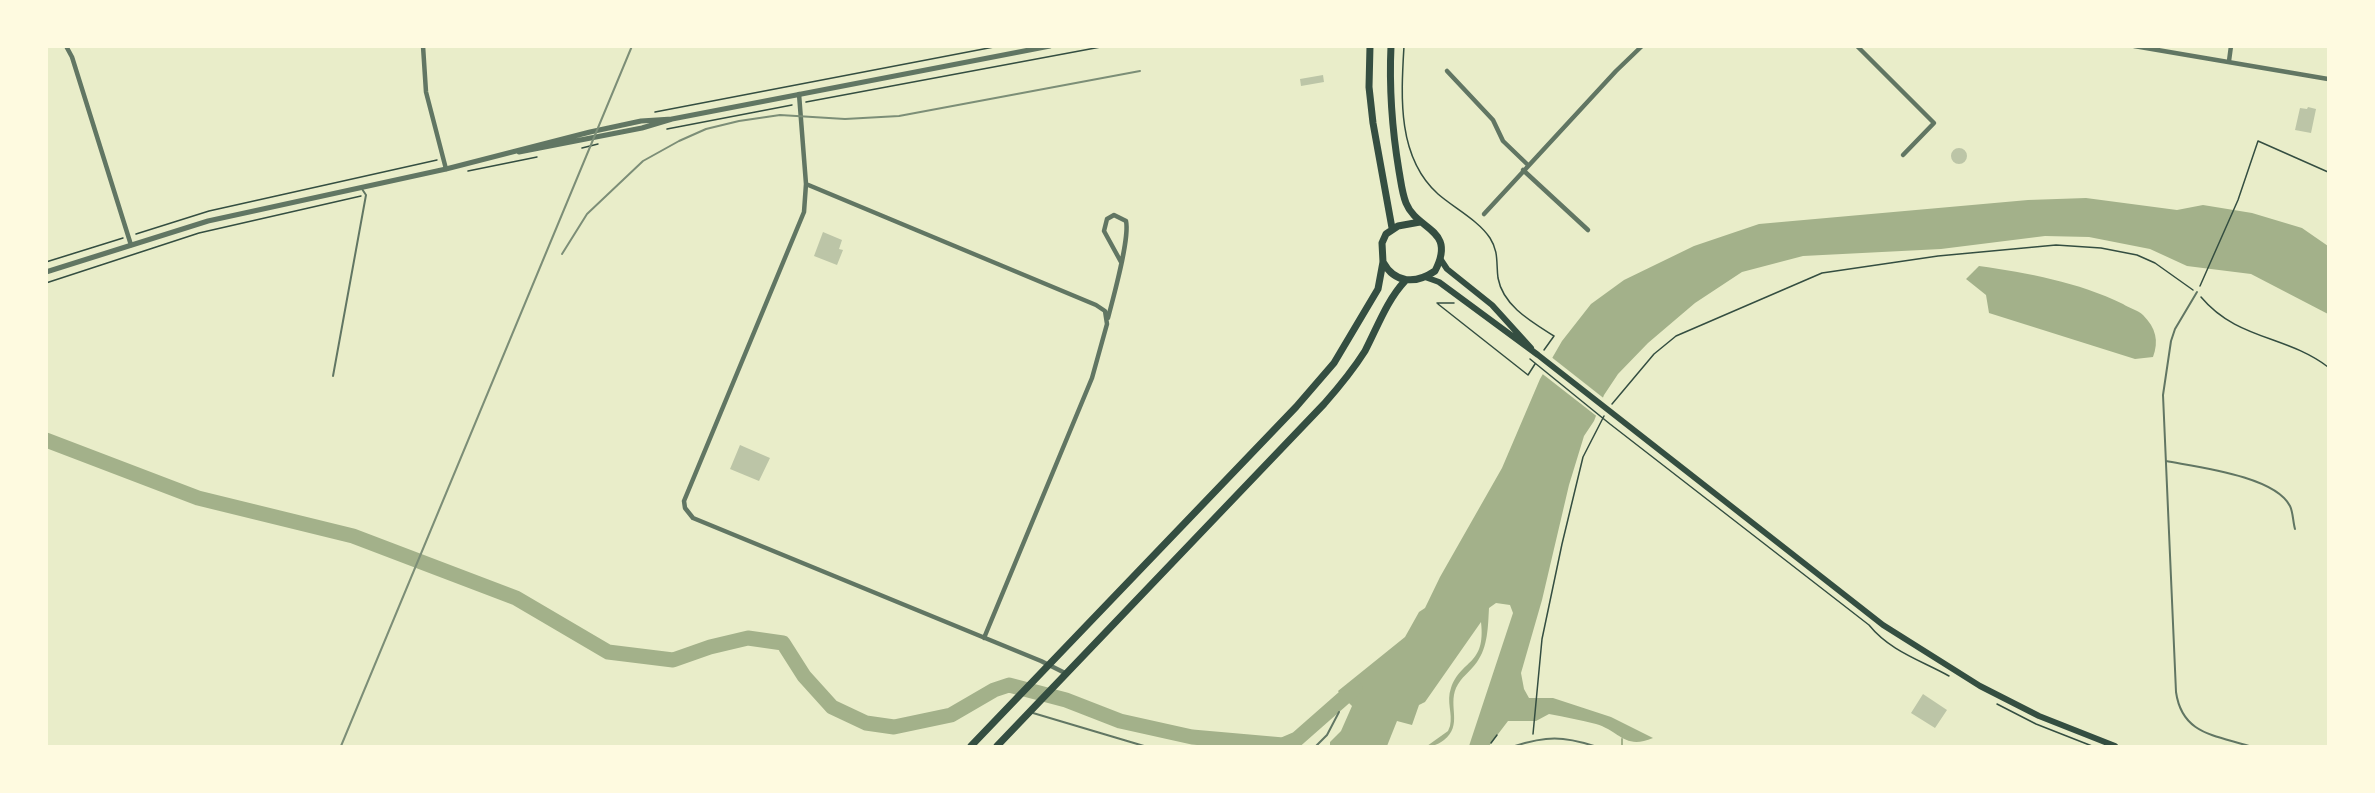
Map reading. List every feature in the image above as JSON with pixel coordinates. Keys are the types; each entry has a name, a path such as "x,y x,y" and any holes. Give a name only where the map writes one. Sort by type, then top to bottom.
{"main road":[{"path":"971,747 1296,407 1334,363 1378,289 1383,262 1382,243 1392,228 1373,123 1369,87 1370,46"},
{"path":"1391,46 1392,134 1405,201 1410,213 1436,233 1440,243 1441,260 1447,269 1492,305 1538,355"},
{"path":"1392,228 1420,222"},
{"path":"1383,262 1393,275 1405,281 1415,281 1435,271 1441,260"},
{"path":"1425,277 1439,282 1538,355 1883,625 1980,686 2039,716 2115,747"},
{"path":"997,747 1324,404 1351,372 1395,291 1405,281"}],"street":[{"path":"66,46 72,57 131,245"},
{"path":"423,46 426,93 446,169"},
{"path":"46,272 208,221 362,189 597,130 641,121 672,119 1050,46"},
{"path":"1484,214 1642,46"},
{"path":"1857,46 1934,123 1903,155"},
{"path":"2134,46 2328,79"},
{"path":"2229,61 2231,46"},
{"path":"1447,71 1493,120 1503,141 1528,165"},
{"path":"798,94 806,184 804,212 685,497 685,508 693,518 1067,674"},
{"path":"1523,170 1588,230"},
{"path":"806,184 1096,305 1104,311 1107,324"},
{"path":"984,638 1092,378 1107,324 1121,262 1128,229 1126,221 1114,215 1107,219 1104,231 1121,262"}],"lane":[{"path":"333,376 366,195 362,189"},
{"path":"2197,292 2175,328 2163,395 2178,705 2182,716 2191,725 2249,747"},
{"path":"2166,461 2252,479 2266,485 2290,505 2295,529"},
{"path":"1032,710 1144,747"},
{"path":"1316,747 1339,712"},
{"path":"1515,747 1554,737 1594,747"}],"path":[{"path":"664,129 1106,46"},
{"path":"1404,46 1405,127 1410,155 1417,169 1437,193 1489,236 1497,249 1498,279 1506,298 1537,326 1554,336"},
{"path":"2197,292 2234,207 2258,141 2328,172"},
{"path":"578,148 601,144"},
{"path":"467,172 546,154"},
{"path":"46,283 199,233 366,195"},
{"path":"1611,405 1654,354 1676,336 1822,273 1938,256 2056,245 2101,248 2137,255 2155,263 2197,292 2212,311 2241,329 2281,342 2328,367"},
{"path":"1455,303 1437,303 1528,375"},
{"path":"1525,355 1610,424"},
{"path":"1533,741 1542,639 1575,489 1583,457 1606,414"},
{"path":"1491,743 1497,735"}],"shaded area":[{"path":"2086,198 2177,210 2203,205 2252,213 2302,228 2328,246 2328,314 2251,274 2187,266 2150,249 2089,237 2045,236 1941,249 1803,256 1742,272 1695,303 1648,343 1618,374 1604,395 1594,421 1584,436 1569,485 1542,600 1521,673 1524,689 1529,698 1553,698 1611,717 1653,738 1629,741 1596,724 1549,714 1536,721 1508,721 1489,746 1469,746 1513,613 1510,605 1496,603 1489,608 1487,636 1481,656 1456,688 1453,702 1453,728 1444,740 1427,746 1448,731 1451,721 1449,698 1451,688 1455,679 1472,661 1480,647 1481,622 1425,702 1419,705 1412,725 1397,721 1387,746 1330,746 1330,742 1341,731 1352,706 1345,699 1341,703 1336,698 1340,694 1338,691 1405,637 1419,612 1425,608 1502,468 1540,379 1562,341 1591,304 1624,280 1694,246 1759,224 2028,200"},
{"path":"1979,266 2071,284 2106,296 2136,310 2147,320 2153,330 2156,346 2153,357 2135,359 1989,313 1986,295 1966,279"}],"pier":[{"path":"1550,356 1606,400 1599,418 1540,372"}],"building":[{"path":"1323,75 1324,82 1301,86 1300,79"},
{"path":"2308,107 2316,109 2311,133 2295,130 2300,108 2307,109"},
{"path":"1956,148 1962,148 1967,156 1965,162 1956,164 1951,159 1951,153"},
{"path":"823,232 842,240 839,249 843,250 837,265 814,256"},
{"path":"740,445 770,458 759,481 730,469"},
{"path":"1923,694 1947,710 1935,728 1911,713"}],"waterway":[{"path":"46,440 198,498 353,536 516,598 608,652 673,660 710,647 748,638 783,643 804,676 832,707 866,723 894,727 951,715 994,690 1009,685 1066,700 1120,721 1192,737 1283,745 1297,739 1355,688"},
{"path":"1622,739 1622,746"}],"railway":[{"path":"341,746 632,46"},
{"path":"562,254 587,214 643,161 706,129 780,115 845,119 899,116 1140,71"}]}
